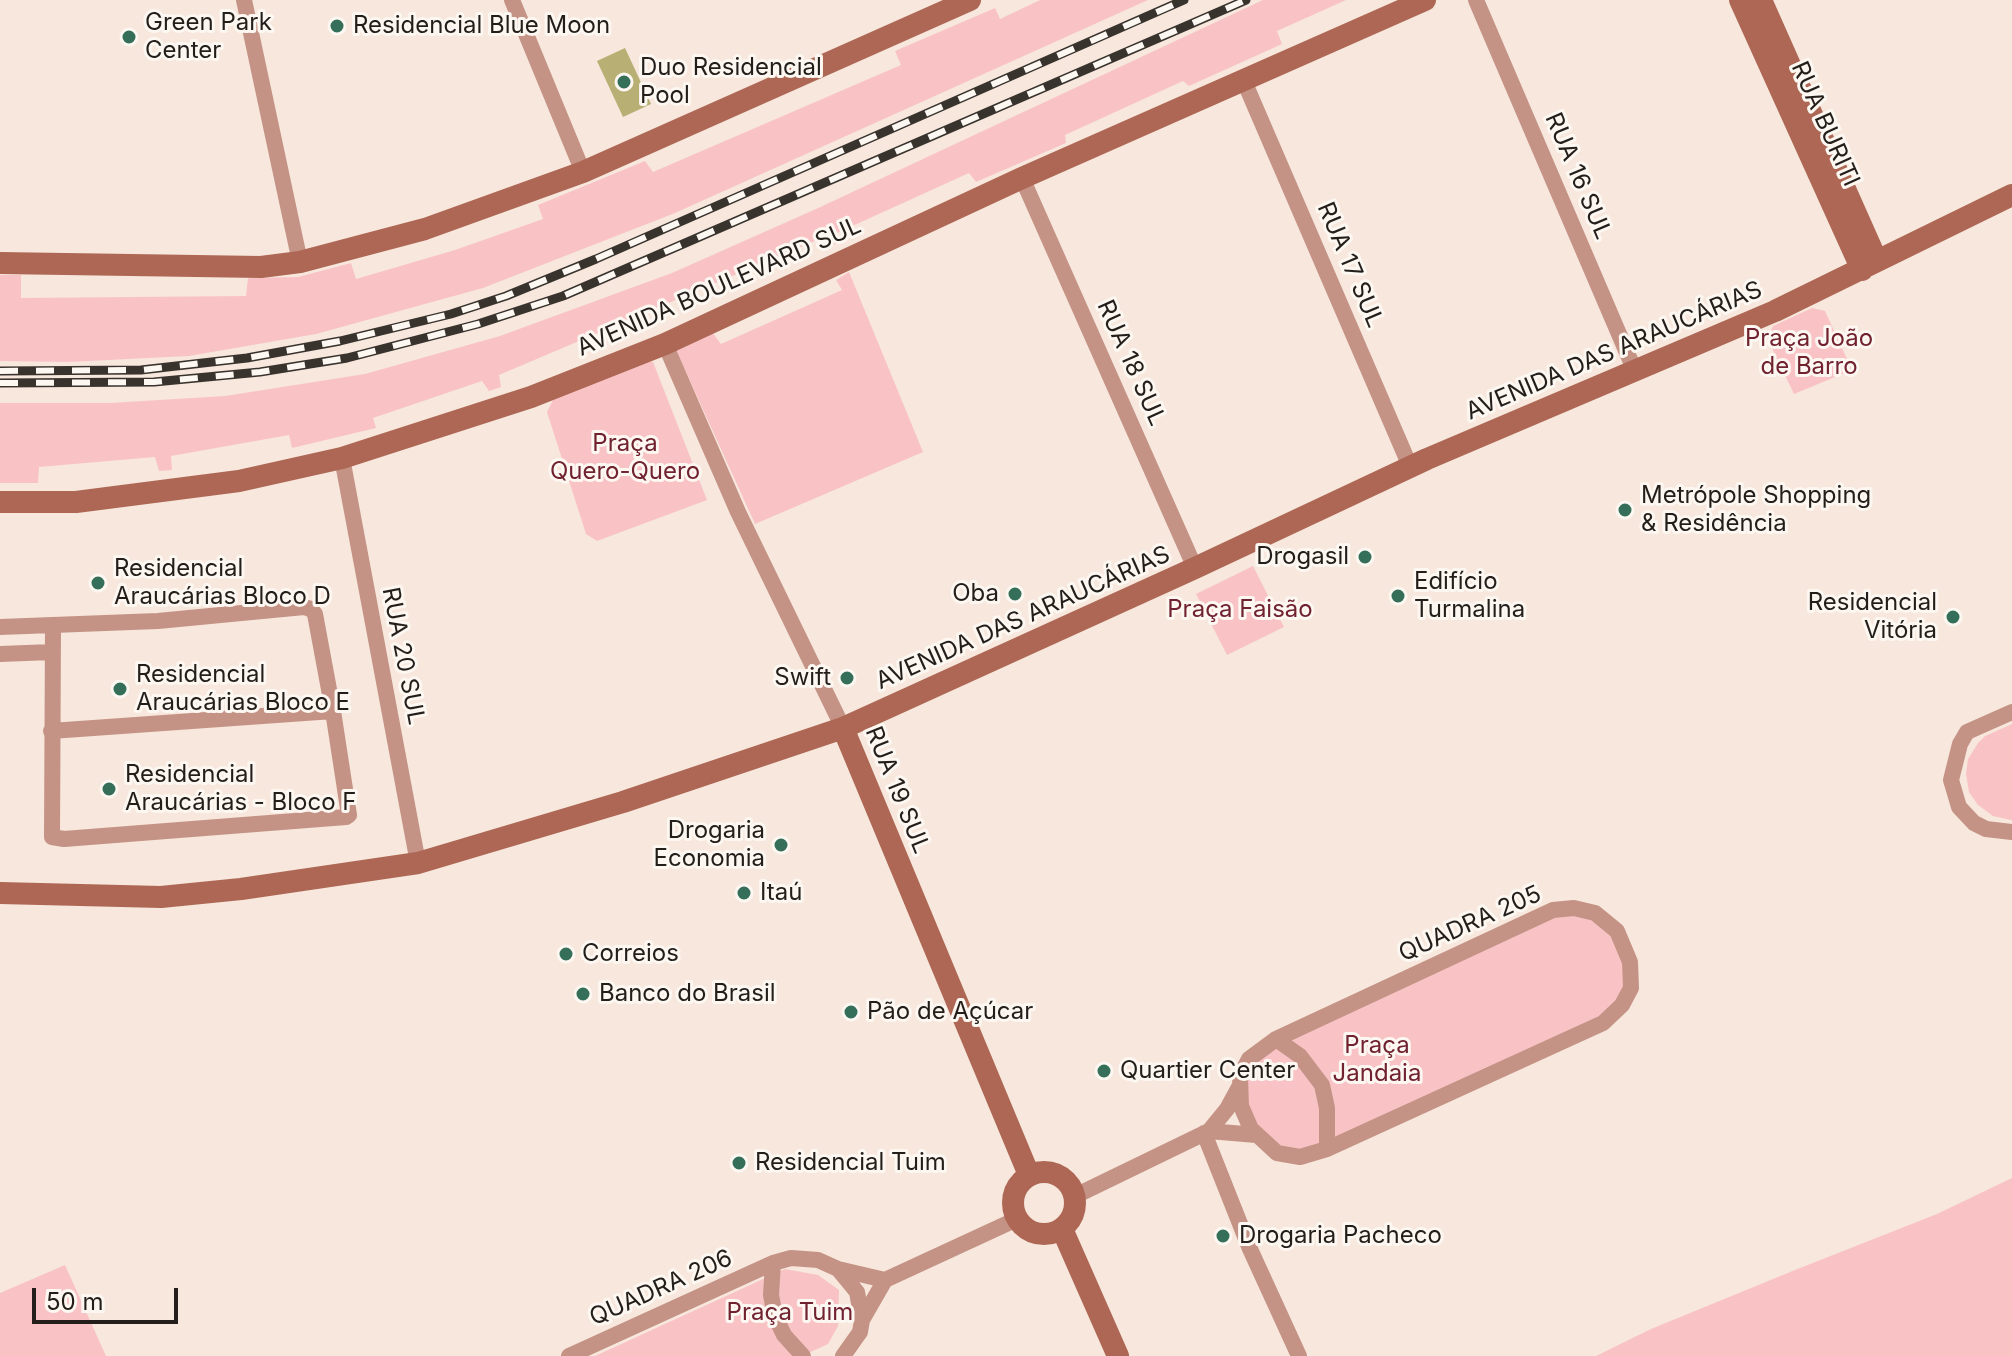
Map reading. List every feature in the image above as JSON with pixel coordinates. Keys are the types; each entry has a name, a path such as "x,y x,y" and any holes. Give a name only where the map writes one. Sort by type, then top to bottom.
{"street":[{"path":"244,0 300,262"},
{"path":"512,0 583,172"},
{"path":"0,263 261,267 300,262 425,229 583,172 938,6 970,0"},
{"name":"AVENIDA BOULEVARD SUL","path":"0,502 76,502 239,481 342,458 531,397 665,344 1022,178 1425,0"},
{"name":"RUA 16 SUL","path":"1476,0 1633,372"},
{"name":"RUA BURITI","path":"1740,0 1870,265"},
{"name":"RUA BURITI","path":"1761,0 1870,265"},
{"name":"RUA 17 SUL","path":"1244,81 1406,457 1413,467"},
{"name":"RUA 18 SUL","path":"1022,178 1195,568"},
{"name":"AVENIDA DAS ARAUCÁRIAS","path":"0,893 161,897 241,889 418,863 623,802 843,728 1413,467 1750,323 2012,195"},
{"name":"RUA 19 SUL","path":"665,344 738,512 843,728 1029,1175"},
{"name":"RUA 20 SUL","path":"342,458 418,863"},
{"path":"0,627 158,621 304,607 311,609 315,614 333,711 349,810 346,817 64,839 52,837 53,626"},
{"path":"0,654 52,652"},
{"path":"51,731 333,711"},
{"path":"2012,712 1967,732 1960,744 1951,780 1959,807 1974,823 1998,832 2012,832"},
{"name":"QUADRA 205","path":"1075,1196 1206,1132 1227,1109 1249,1059 1276,1039 1553,910 1574,908 1595,913 1617,931 1623,943 1630,962 1631,988 1622,1005 1603,1023 1327,1149 1300,1157 1277,1153 1256,1135 1206,1132"},
{"path":"1276,1039 1312,1068 1322,1085 1327,1108 1327,1149"},
{"path":"1240,1084 1241,1106 1256,1135"},
{"path":"1206,1132 1250,1249 1299,1356"},
{"path":"1048,1171 1058,1174 1066,1179 1075,1196 1074,1214 1062,1229 1043,1234 1024,1227 1017,1219 1013,1199 1015,1189 1029,1175 1048,1171"},
{"path":"862,1320 885,1280 1017,1219"},
{"path":"1062,1229 1118,1356"},
{"name":"QUADRA 206","path":"569,1356 773,1263 791,1258 818,1260 838,1269 885,1280"},
{"path":"773,1263 771,1295 775,1316 784,1335 803,1356"},
{"path":"838,1269 857,1292 862,1320 860,1332 843,1356"}],"green space":[{"path":"1040,0 1148,0 675,213 483,288 316,334 189,356 68,362 0,361 0,275 21,275 21,298 246,296 248,278 298,277 351,263 356,279 455,250 543,219 538,205 645,161 653,172 901,65 895,51 995,8 1000,19"},
{"path":"1263,0 1346,0 1277,31 1282,44 1189,86 1183,81 1065,135 1066,143 976,182 969,173 837,233 841,242 832,245 824,237 499,375 501,387 489,391 482,381 373,418 376,428 292,448 289,435 171,456 172,470 159,471 155,457 39,467 38,483 0,483 0,403 110,403 225,396 365,374 500,336 672,273"},
{"path":"849,272 923,452 755,524 675,348 712,332 721,344 842,290 836,280"},
{"name":"Praça João de Barro","path":"1812,308 1825,311 1852,370 1794,394 1769,336 1773,326"},
{"name":"Praça Quero-Quero","path":"639,360 653,362 707,500 597,541 586,534 547,412 555,396"},
{"name":"Praça Faisão","path":"1253,566 1284,627 1227,655 1196,594"},
{"path":"2012,724 2011,820 1993,816 1978,805 1969,792 1966,774 1968,759 1978,743 1985,736"},
{"name":"Praça Jandaia","path":"1553,910 1595,913 1630,962 1622,1005 1327,1149 1277,1153 1244,1115 1249,1059"},
{"path":"2012,1178 2012,1356 1596,1356 1651,1329 1937,1214"},
{"path":"65,1265 106,1356 0,1356 0,1293"},
{"name":"Praça Tuim","path":"785,1269 818,1275 839,1290 838,1326 828,1344 802,1356 595,1356"}],"shaded area":[{"name":"Duo Residencial Pool","path":"625,48 651,104 623,117 597,61"}],"railway":[{"path":"0,371 141,370 247,358 340,341 451,314 506,296 596,259 1184,0"},
{"path":"0,383 154,382 260,372 347,358 478,324 563,296 1246,0"}],"place":[{"name":"Residencial Blue Moon","path":"337,26"},
{"name":"Green Park Center","path":"129,37"},
{"name":"Duo Residencial Pool","path":"624,82"},
{"name":"Metrópole Shopping & Residência","path":"1625,510"},
{"name":"Drogasil","path":"1365,557"},
{"name":"Residencial Araucárias Bloco D","path":"98,583"},
{"name":"Oba","path":"1015,594"},
{"name":"Edifício Turmalina","path":"1398,596"},
{"name":"Residencial Vitória","path":"1953,617"},
{"name":"Swift","path":"847,678"},
{"name":"Residencial Araucárias Bloco E","path":"120,689"},
{"name":"Residencial Araucárias - Bloco F","path":"109,789"},
{"name":"Drogaria Economia","path":"781,845"},
{"name":"Itaú","path":"744,893"},
{"name":"Correios","path":"566,954"},
{"name":"Banco do Brasil","path":"583,994"},
{"name":"Pão de Açúcar","path":"851,1012"},
{"name":"Quartier Center","path":"1104,1071"},
{"name":"Residencial Tuim","path":"739,1163"},
{"name":"Drogaria Pacheco","path":"1223,1236"}]}
